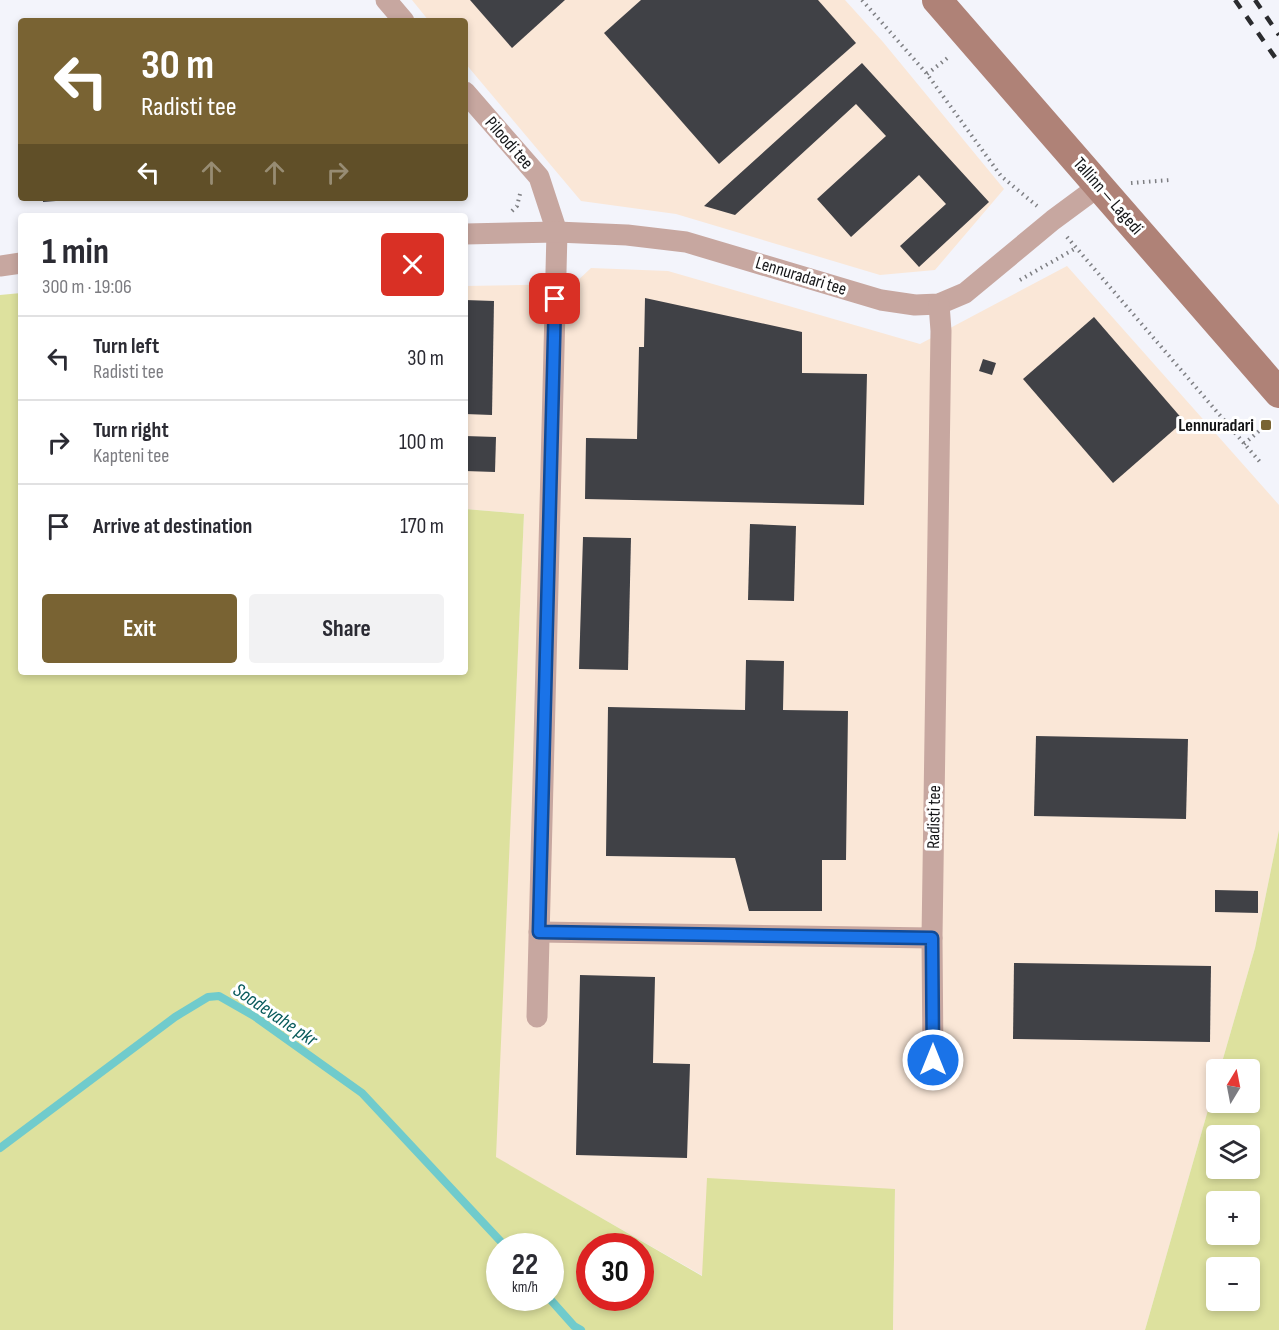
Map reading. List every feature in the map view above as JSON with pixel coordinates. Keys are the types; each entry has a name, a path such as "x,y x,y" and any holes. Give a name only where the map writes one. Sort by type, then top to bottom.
{"street":[{"path":"386,0 401,18"},
{"name":"Tallinn — Lagedi","path":"937,0 1279,393"},
{"name":"Piloodi tee","path":"468,95 538,177 556,232 537,1017"},
{"name":"Lennuradari tee","path":"468,234 556,232 627,235 686,242 881,300 915,305 939,304 965,293 1053,220 1099,186"},
{"path":"0,266 18,263"},
{"name":"Radisti tee","path":"933,1060 932,938 941,331 939,304"},
{"path":"539,932 932,938"}],"path":[{"path":"504,214 511,213 517,206 521,186"},
{"path":"1244,444 1266,425"}],"shaded area":[{"path":"412,0 845,0 883,42 1004,189 935,270 880,275 676,214 581,201 468,67 468,18 427,18"},
{"path":"1067,266 1279,505 1279,830 1255,948 1223,1059 1206,1059 1207,1113 1145,1330 893,1330 895,1190 703,1276 654,1248 654,1233 628,1233 495,1157 524,514 468,509 468,286 574,284 591,268 668,271 920,344"}],"green space":[{"path":"18,293 18,675 468,675 468,509 524,514 496,1157 628,1233 576,1233 576,1311 654,1311 654,1248 702,1276 707,1178 895,1189 893,1330 0,1330 0,295"},
{"path":"1279,830 1279,1330 1145,1330 1207,1113 1260,1113 1260,1059 1223,1059 1255,948"}],"building":[{"path":"470,0 565,0 512,48"},
{"path":"641,0 818,0 856,43 719,164 604,33"},
{"path":"862,63 989,202 919,267 900,246 946,204 919,175 851,237 817,199 886,136 856,104 735,215 704,206"},
{"path":"645,298 802,332 802,373 867,374 864,505 585,499 586,438 637,439 639,347 644,347"},
{"path":"468,300 494,301 492,415 468,414"},
{"path":"1094,317 1184,421 1113,483 1023,379"},
{"path":"983,359 996,363 992,375 979,371"},
{"path":"468,436 496,437 495,472 468,471"},
{"path":"750,524 796,526 794,601 748,600"},
{"path":"583,537 631,538 628,670 579,669"},
{"path":"746,660 784,661 783,710 848,711 846,860 822,860 822,911 749,911 735,858 606,856 608,707 745,710"},
{"path":"1036,736 1188,739 1186,819 1034,816"},
{"path":"1215,890 1258,891 1258,913 1215,912"},
{"path":"1014,963 1211,966 1210,1042 1013,1039"},
{"path":"580,975 655,977 653,1063 690,1064 687,1158 576,1155"}],"waterway":[{"name":"Soodevahe pkr","path":"0,1148 175,1017 208,997 219,996 254,1016 362,1093 493,1233"},
{"name":"Soodevahe pkr","path":"561,1311 574,1326 581,1330"}],"railway":[{"path":"1235,0 1279,63"},
{"path":"1255,0 1279,35"}],"place":[{"name":"Lennuradari","path":"1266,425"}],"route":[{"path":"555,299 539,932 932,938 933,1060"}]}
